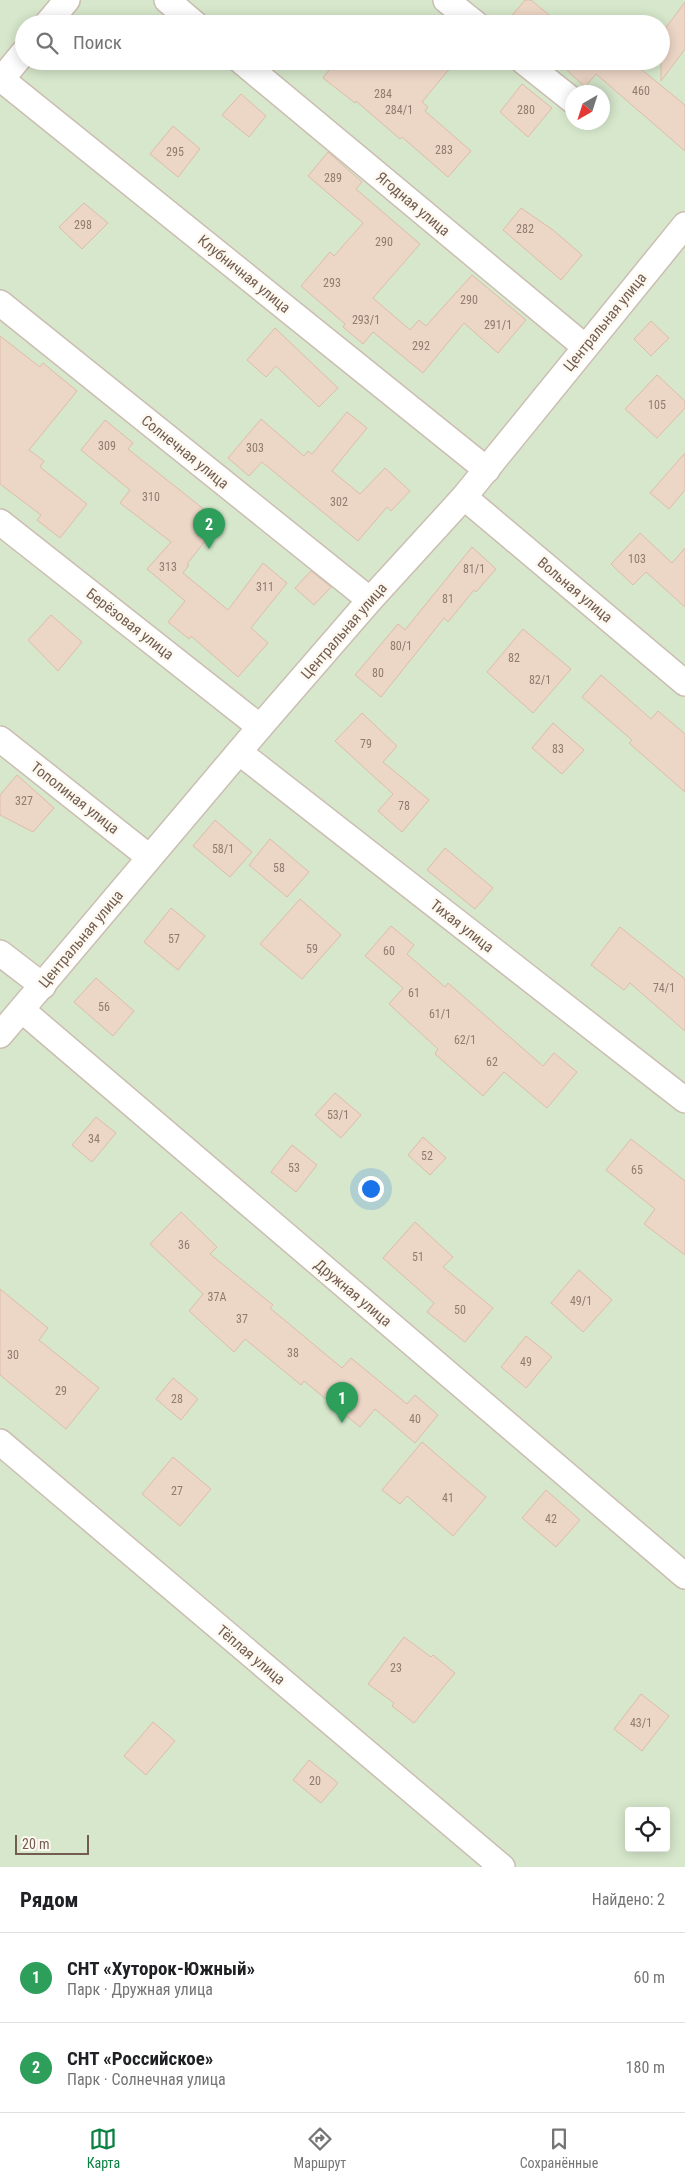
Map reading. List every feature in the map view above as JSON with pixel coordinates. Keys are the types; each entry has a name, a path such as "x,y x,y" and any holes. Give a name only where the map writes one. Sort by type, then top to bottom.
{"street":[{"path":"54,15 67,0"},
{"path":"167,0 184,15"},
{"path":"446,0 465,15"},
{"path":"1,80 15,63"},
{"name":"Ягодная улица","path":"252,70 585,347"},
{"path":"535,70 565,94"},
{"name":"Клубничная улица","path":"1,80 487,470"},
{"name":"Центральная улица","path":"0,1035 238,752 370,600 464,497 585,347 682,235"},
{"name":"Солнечная улица","path":"0,303 370,600"},
{"name":"Вольная улица","path":"464,497 685,683"},
{"name":"Берёзовая улица","path":"0,522 260,727"},
{"name":"Тополиная улица","path":"0,739 149,857"},
{"name":"Тихая улица","path":"238,752 685,1100"},
{"path":"0,953 43,986"},
{"name":"Дружная улица","path":"22,1010 685,1576"},
{"name":"Тёплая улица","path":"0,1442 502,1867"}],"green space":[{"path":"0,0 685,0 685,1867 0,1867"}],"building":[{"path":"525,0 531,0 549,15 512,15"},
{"path":"685,2 685,49 670,69 670,22"},
{"path":"329,70 449,70 422,102 428,107 425,111 471,151 448,177 402,137 400,139 356,101 355,103 323,78"},
{"path":"567,70 642,70 685,105 685,151 610,85 596,74 587,85 583,85"},
{"path":"661,70 669,70 661,81"},
{"path":"522,84 552,108 528,137 500,112"},
{"path":"241,94 266,116 249,137 222,115"},
{"path":"173,126 200,149 178,177 150,154"},
{"path":"328,152 362,182 356,189 420,244 373,298 410,330 419,320 426,326 472,275 526,320 498,353 464,323 423,373 373,332 363,344 343,327 345,324 301,286 330,252 334,256 363,223 308,176"},
{"path":"84,203 108,223 82,249 59,227"},
{"path":"521,208 553,230 582,255 561,280 503,230"},
{"path":"651,321 669,338 651,356 634,339"},
{"path":"275,328 338,388 319,407 276,366 266,377 247,360"},
{"path":"0,336 40,367 43,363 77,391 29,450 44,461 40,467 87,504 60,538 37,520 41,515 0,484"},
{"path":"657,375 685,401 685,408 657,438 625,409"},
{"path":"347,412 367,428 332,471 360,494 385,468 410,491 391,511 387,507 358,541 262,462 249,476 228,458 261,419 304,456 308,451 312,454"},
{"path":"105,420 133,443 128,449 220,522 187,564 189,565 183,573 228,610 263,563 287,583 251,628 268,643 238,677 191,636 189,639 168,622 185,601 147,569 171,542 120,503 130,490 81,450"},
{"path":"685,453 685,490 669,509 650,493"},
{"path":"640,533 672,563 685,548 685,607 646,572 633,585 611,564"},
{"path":"472,547 496,569 476,592 474,590 448,622 444,618 381,697 355,675 398,624 405,630"},
{"path":"311,571 331,587 314,605 295,588"},
{"path":"51,615 82,642 58,671 28,640"},
{"path":"523,629 571,669 533,713 487,672"},
{"path":"601,675 651,719 658,711 685,734 685,792 629,743 632,740 582,697"},
{"path":"362,713 397,746 383,762 429,800 402,832 378,811 393,794 335,741"},
{"path":"553,723 584,750 562,774 532,748"},
{"path":"17,775 54,808 33,832 0,815 0,795"},
{"path":"215,820 252,852 230,877 193,846"},
{"path":"270,839 309,872 287,897 249,865"},
{"path":"445,848 493,888 475,909 427,870"},
{"path":"300,899 341,935 302,979 260,944"},
{"path":"171,908 205,936 178,970 144,942"},
{"path":"391,926 414,945 407,954 445,987 448,983 543,1066 554,1053 577,1072 547,1108 504,1072 483,1096 435,1054 438,1049 389,1004 403,988 365,956"},
{"path":"620,927 685,979 685,1031 630,983 624,990 591,965"},
{"path":"96,978 134,1011 113,1036 74,1002"},
{"path":"335,1093 361,1115 341,1138 315,1115"},
{"path":"96,1117 116,1133 92,1162 72,1145"},
{"path":"423,1137 446,1158 430,1175 408,1155"},
{"path":"631,1139 685,1181 685,1255 644,1224 655,1209 606,1170"},
{"path":"292,1145 317,1165 296,1192 271,1172"},
{"path":"181,1212 217,1247 210,1254 273,1305 270,1308 342,1368 351,1358 407,1404 415,1395 438,1415 415,1443 375,1409 360,1427 304,1381 301,1385 245,1339 234,1352 189,1311 203,1294 150,1244"},
{"path":"415,1222 453,1257 443,1267 493,1308 465,1342 427,1312 434,1303 383,1258"},
{"path":"579,1270 612,1300 583,1332 551,1303"},
{"path":"0,1289 48,1328 39,1340 99,1388 66,1429 0,1375"},
{"path":"526,1336 552,1357 526,1388 501,1367"},
{"path":"173,1378 198,1399 181,1420 156,1399"},
{"path":"422,1442 486,1497 453,1536 407,1496 400,1504 382,1490"},
{"path":"173,1457 211,1489 180,1526 142,1494"},
{"path":"546,1490 580,1520 556,1547 522,1518"},
{"path":"404,1637 431,1657 433,1655 455,1673 414,1723 392,1706 394,1703 368,1684"},
{"path":"641,1694 669,1716 642,1751 614,1729"},
{"path":"153,1722 175,1741 146,1775 124,1756"},
{"path":"309,1760 338,1783 321,1803 293,1780"}],"place":[{"name":"СНТ «Российское»","path":"209,549"},
{"name":"СНТ «Хуторок-Южный»","path":"342,1423"}]}
